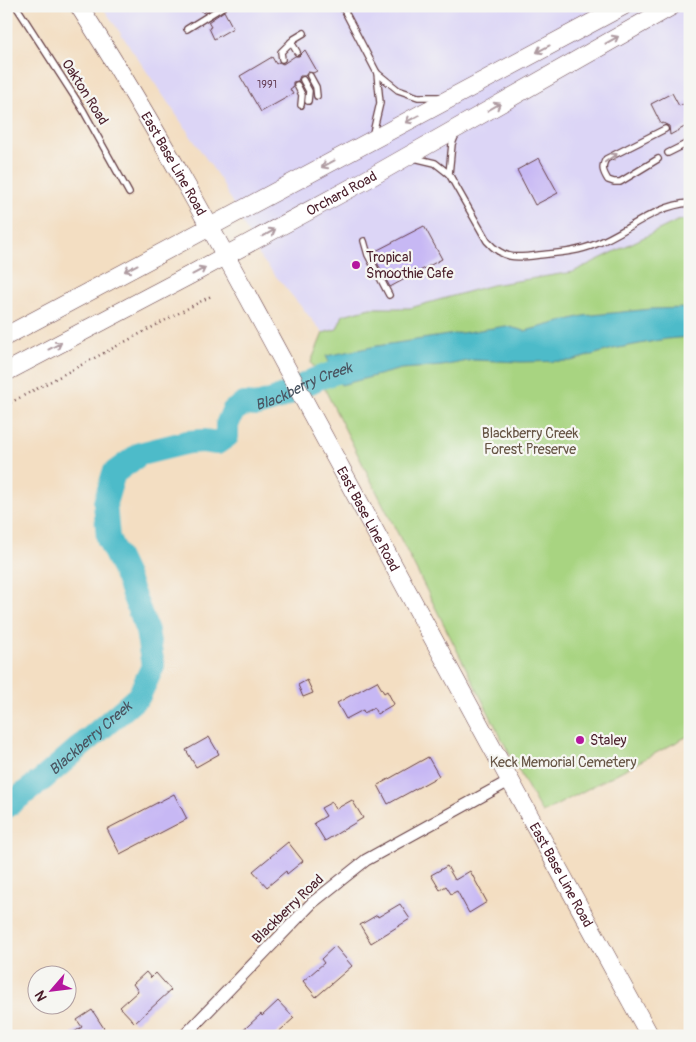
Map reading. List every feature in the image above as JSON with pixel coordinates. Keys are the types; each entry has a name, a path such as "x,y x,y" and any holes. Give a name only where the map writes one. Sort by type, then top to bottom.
{"main road":[{"name":"East Base Line Road","path":"79,6 107,50 210,227 509,781 650,1036"},
{"path":"6,336 623,6"},
{"name":"Orchard Road","path":"6,372 226,256 406,157 672,6"}],"street":[{"name":"Blackberry Road","path":"184,1036 312,903 366,860 509,781"}],"lane":[{"name":"Oakton Road","path":"16,6 83,110 129,193"},
{"path":"187,28 224,6"},
{"path":"342,6 377,72 398,90 418,97 454,97"},
{"path":"282,59 282,52 286,47 304,33"},
{"path":"291,42 297,52"},
{"path":"286,47 289,56"},
{"path":"371,141 380,103 377,72"},
{"path":"310,76 316,87 317,96"},
{"path":"303,80 308,90 308,101"},
{"path":"296,85 302,95 301,105"},
{"path":"449,174 452,144 457,132 466,123"},
{"path":"658,159 620,182 608,180 603,169 606,159 665,129"},
{"path":"668,153 690,142"},
{"path":"406,157 424,159 435,163 449,174 495,250 516,258 572,252 596,244 672,206 690,203"},
{"path":"364,241 368,255 389,295"}],"path":[{"path":"6,405 211,296"}],"shaded area":[{"path":"102,6 690,6 690,219 676,221 573,272 492,285 323,333 260,257 220,179"}],"green space":[{"name":"Blackberry Creek Forest Preserve","path":"690,219 690,735 542,813 508,751 311,362 323,333 337,329 343,315 370,308 410,308 492,285 573,272 677,221"}],"water":[{"path":"690,308 690,337 666,339 613,349 571,361 521,362 473,360 442,366 401,369 341,385 326,356 506,326 525,331 583,316 651,309"}],"building":[{"path":"199,6 215,6 203,13"},
{"path":"224,11 233,28 214,39 208,22"},
{"path":"305,50 317,71 313,73 308,72 305,76 300,76 298,81 293,82 293,87 290,89 293,94 261,112 240,76 272,57 276,64 279,62 283,64 295,56 299,56"},
{"path":"672,93 679,106 690,101 690,124 670,135 669,126 661,124 651,104"},
{"path":"539,158 558,193 535,205 517,170"},
{"path":"424,226 442,259 390,287 372,253"},
{"path":"307,680 313,693 303,697 298,685"},
{"path":"377,681 384,693 387,691 394,704 377,714 374,708 364,713 363,710 346,719 337,703"},
{"path":"209,737 219,754 196,767 186,750"},
{"path":"428,757 439,776 388,804 378,785"},
{"path":"174,794 187,819 120,854 107,829"},
{"path":"352,800 363,818 325,841 314,823 326,816 321,808 332,802 336,809"},
{"path":"288,842 303,861 287,874 286,871 267,887 253,871"},
{"path":"447,866 455,880 470,871 487,902 469,913 457,891 451,894 446,886 440,890 431,875"},
{"path":"400,904 410,919 371,943 360,925"},
{"path":"335,946 352,966 316,997 303,981 324,963 321,959"},
{"path":"146,972 151,978 156,973 171,990 135,1023 120,1007 138,991 133,984"},
{"path":"278,1001 294,1018 274,1036 237,1036 261,1014 262,1016"},
{"path":"92,1010 109,1036 68,1036 82,1027 77,1020"}],"waterway":[{"name":"Blackberry Creek","path":"6,807 43,779 139,696 153,666 147,631 126,576 108,538 105,503 114,473 140,454 188,442 203,441 217,443 227,436 227,425 233,411 244,404 257,405 277,399 316,379 366,362"}],"place":[{"name":"Tropical Smoothie Cafe","path":"356,265"},
{"name":"Staley","path":"580,740"}],"park label":[{"name":"Keck Memorial Cemetery","path":"563,762"}]}
